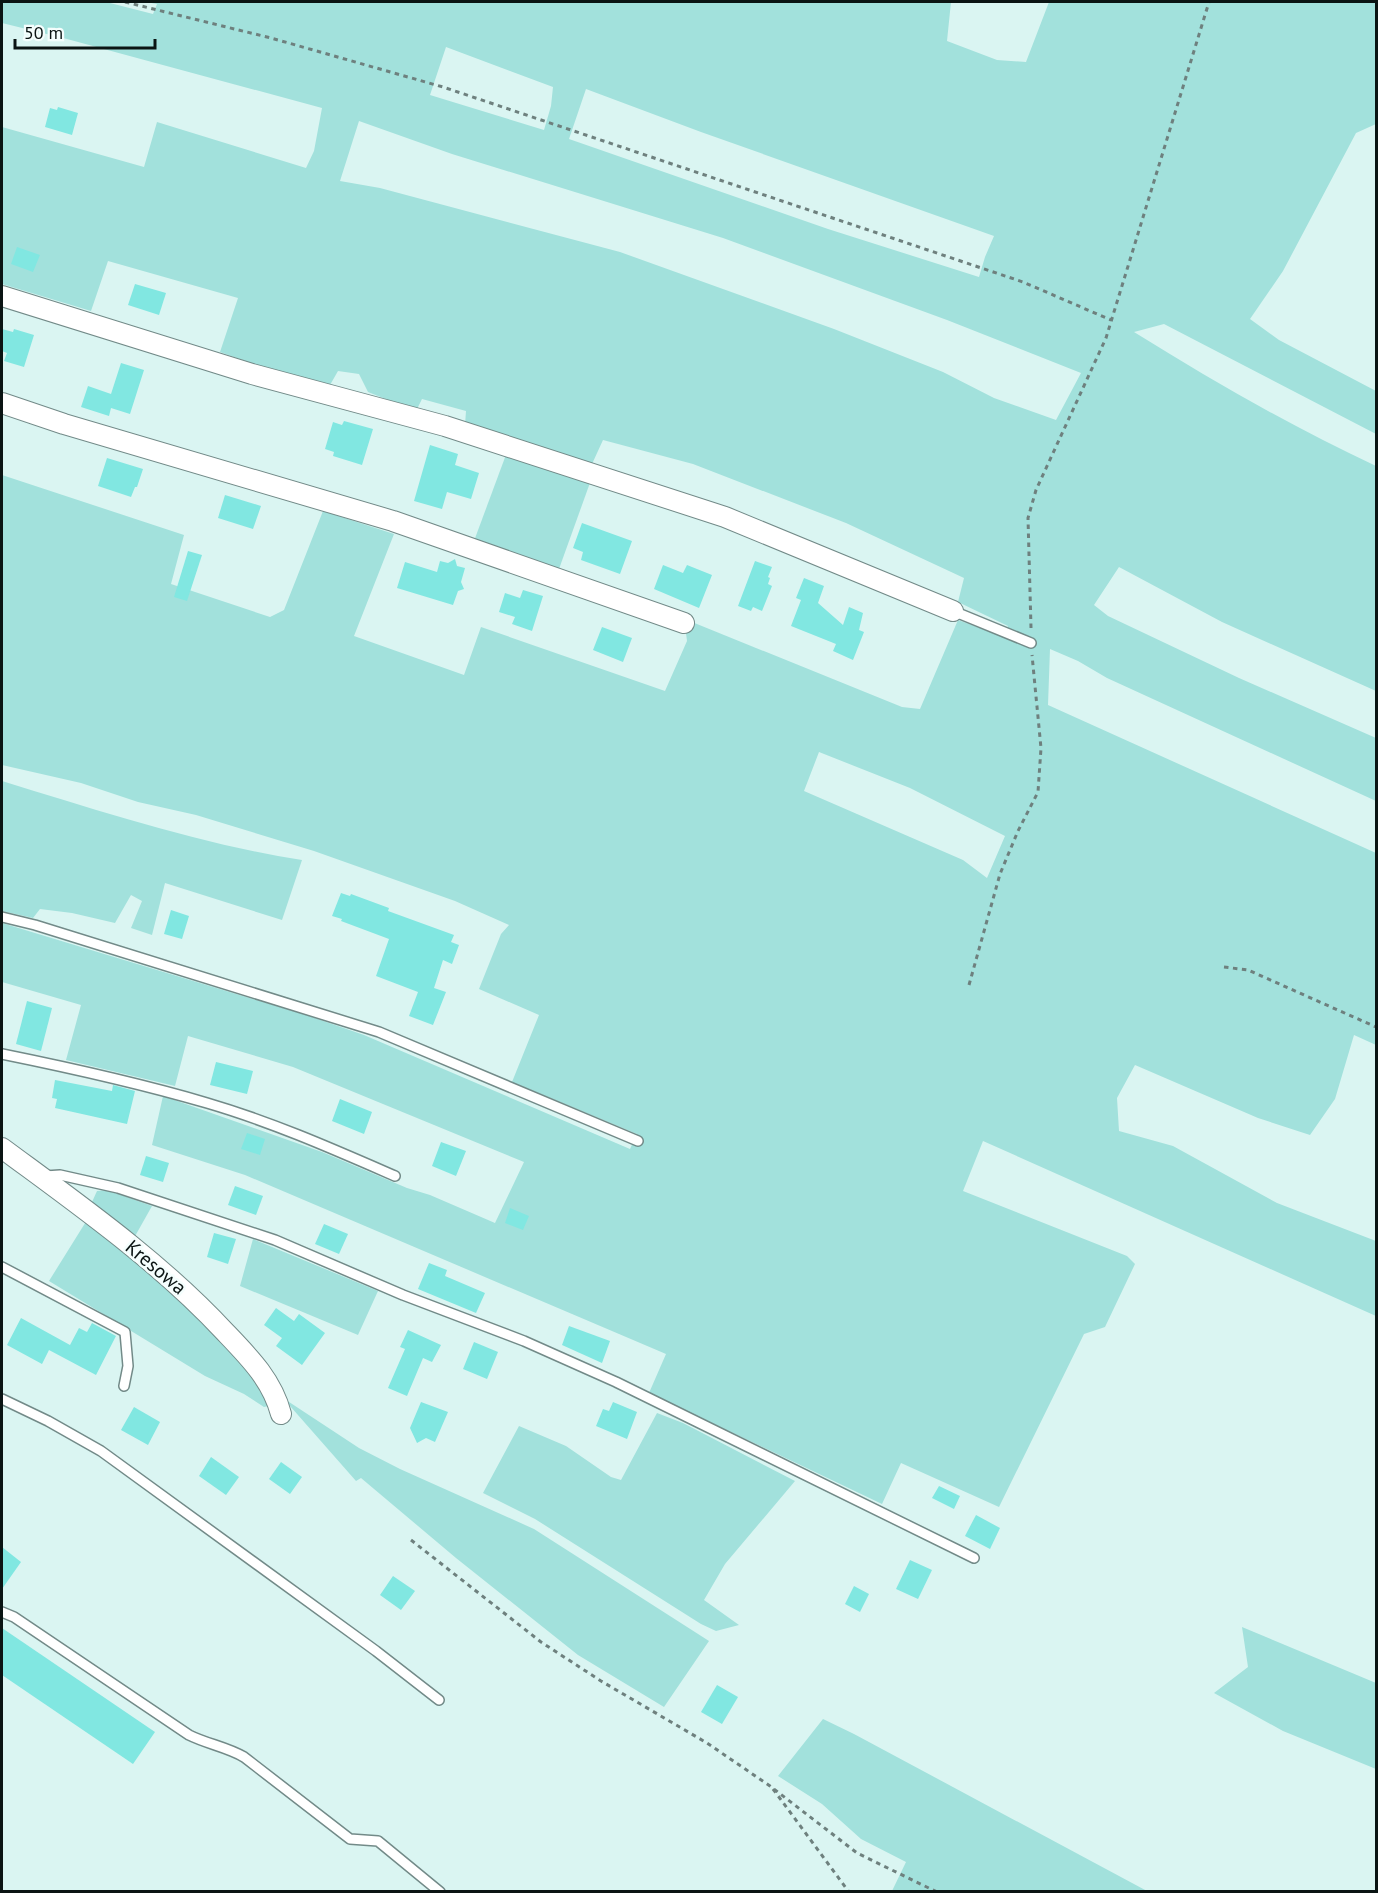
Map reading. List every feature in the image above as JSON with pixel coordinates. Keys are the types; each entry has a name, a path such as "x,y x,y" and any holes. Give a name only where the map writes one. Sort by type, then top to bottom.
{"street":[{"path":"2,296 252,374 445,426 714,514 953,611"},
{"path":"2,403 98,434 393,521 684,623"},
{"name":"Kresowa","path":"2,1148 120,1237 194,1299 266,1377 281,1414"}],"lane":[{"path":"953,611 1031,643"},
{"path":"2,917 379,1032 638,1141"},
{"path":"2,1054 118,1078 209,1103 304,1136 395,1176"},
{"path":"40,1176 60,1175 118,1188 264,1237 403,1295 524,1341 616,1382 974,1558"},
{"path":"2,1267 125,1332 128,1366 124,1386"},
{"path":"2,1399 48,1421 101,1452 440,1700"},
{"path":"2,1612 14,1617 97,1671 189,1735 205,1743 234,1751 244,1757 350,1839 378,1841 440,1892"}],"path":[{"path":"125,2 271,38 454,91 1023,282 1112,320"},
{"path":"969,985 1000,874 1038,792 1041,748 1031,643 1028,518 1036,490 1112,320 1209,2"},
{"path":"1224,967 1248,970 1377,1027"},
{"path":"411,1540 541,1642 601,1681 707,1743 770,1785 857,1853 937,1892"},
{"path":"770,1785 849,1892"}],"shaded area":[{"path":"2,2 106,2 153,14 157,4 146,2 951,2 947,41 997,60 1026,62 1049,2 1376,2 1376,124 1356,133 1283,271 1250,319 1279,340 1376,391 1376,434 1164,324 1134,332 1253,403 1376,466 1376,691 1222,622 1119,567 1094,605 1108,616 1239,678 1376,738 1376,801 1107,678 1078,661 1050,649 1048,705 1376,853 1376,1045 1354,1035 1335,1099 1310,1135 1258,1118 1135,1065 1117,1098 1119,1131 1173,1146 1277,1203 1376,1241 1376,1316 983,1141 963,1191 1127,1256 1135,1264 1105,1327 1084,1334 999,1507 901,1463 882,1504 649,1393 666,1354 245,1175 152,1145 163,1096 322,1152 495,1223 524,1162 293,1067 188,1036 175,1086 66,1060 81,1005 2,982 2,923 309,1016 364,1035 630,1149 637,1134 512,1082 539,1015 479,989 501,934 509,925 455,901 314,851 196,815 138,802 81,783 2,765 2,475 184,535 171,584 270,617 284,610 323,511 394,534 354,636 464,675 481,627 665,691 687,641 686,633 692,622 902,707 920,709 958,620 1002,636 1008,626 958,602 964,578 846,523 693,464 603,440 592,464 465,425 466,411 422,399 416,411 368,392 359,374 338,371 330,385 279,373 220,352 238,298 108,261 91,311 2,284 2,127 144,167 157,122 306,168 314,151 322,108 2,23","holes":["446,47 553,87 551,106 544,130 430,95","586,89 994,236 979,277 828,229 569,139","359,121 452,154 723,238 947,320 1081,373 1056,420 994,398 943,372 834,329 620,252 380,188 340,181","819,752 910,788 1005,836 987,878 963,860 804,791"]},
{"path":"507,452 591,480 559,569 474,541"},
{"path":"2,781 188,836 302,860 282,920 165,883 152,935 131,928 142,901 131,895 115,923 72,913 40,909 33,918 2,911"},
{"path":"107,1190 152,1206 134,1238 94,1209 92,1202 97,1191"},
{"path":"87,1220 138,1256 240,1357 273,1405 264,1407 244,1394 205,1376 49,1281"},
{"path":"253,1239 378,1291 358,1335 240,1286"},
{"path":"283,1398 359,1448 400,1469 534,1529 709,1641 664,1707 578,1655 456,1558 361,1478 356,1481"},
{"path":"657,1413 683,1423 795,1481 725,1564 704,1600 739,1625 716,1631 701,1624 535,1519 483,1493 519,1426 566,1446 611,1477 621,1480"},
{"path":"1242,1627 1376,1683 1376,1769 1283,1731 1214,1693 1248,1667"},
{"path":"823,1719 1147,1891 892,1891 906,1862 861,1839 822,1804 778,1776"}],"building":[{"path":"58,107 78,113 72,135 45,127 50,108 57,110"},
{"path":"17,247 40,255 33,272 11,264"},
{"path":"135,284 166,293 159,315 128,305"},
{"path":"2,329 13,332 14,329 34,335 24,367 4,361 7,353 2,351"},
{"path":"121,363 144,370 130,414 111,408 109,416 81,407 88,386 111,394"},
{"path":"344,421 373,429 362,465 333,456 334,452 325,449 333,422 342,425"},
{"path":"430,445 458,454 455,465 479,473 471,499 447,492 442,509 414,501"},
{"path":"107,458 143,469 131,497 98,486"},
{"path":"225,495 261,506 253,529 218,518"},
{"path":"582,523 632,541 620,574 581,560 583,552 573,548"},
{"path":"188,551 202,555 187,601 174,597"},
{"path":"455,559 457,566 465,568 461,582 464,589 458,591 453,605 397,588 405,562 437,572 440,561 448,563"},
{"path":"755,561 772,567 768,584 772,586 762,611 753,607 751,611 738,606"},
{"path":"663,565 683,573 687,565 712,575 699,608 654,589"},
{"path":"804,578 824,586 818,603 843,625 849,607 863,613 859,630 864,632 853,660 833,651 836,644 791,626 801,600 796,598"},
{"path":"523,590 543,596 532,631 512,624 515,617 499,612 505,593 520,598"},
{"path":"602,627 632,638 623,662 593,650"},
{"path":"341,893 350,896 351,894 389,908 388,911 454,935 451,942 459,945 452,964 443,960 434,988 446,992 433,1025 409,1016 418,992 376,976 389,939 332,916"},
{"path":"171,910 189,916 182,939 164,934"},
{"path":"27,1001 52,1008 41,1051 16,1044"},
{"path":"216,1062 253,1071 247,1094 210,1085"},
{"path":"55,1080 112,1091 113,1085 135,1091 127,1124 55,1108 57,1099 52,1098"},
{"path":"340,1099 372,1112 364,1134 332,1121"},
{"path":"247,1133 265,1139 260,1155 241,1149"},
{"path":"441,1142 466,1151 456,1176 432,1166"},
{"path":"146,1156 169,1163 163,1182 140,1175"},
{"path":"235,1186 263,1196 256,1215 228,1205"},
{"path":"510,1208 529,1216 523,1230 505,1223"},
{"path":"324,1224 348,1234 339,1254 315,1244"},
{"path":"214,1233 236,1239 228,1264 207,1257"},
{"path":"429,1263 447,1270 445,1276 485,1293 476,1313 418,1289"},
{"path":"276,1308 294,1321 299,1314 325,1333 302,1365 276,1346 282,1338 264,1325"},
{"path":"21,1318 70,1345 79,1328 87,1332 92,1323 116,1336 96,1375 49,1350 42,1364 7,1345"},
{"path":"569,1326 610,1341 602,1363 562,1345"},
{"path":"408,1330 441,1345 432,1362 423,1358 407,1396 388,1388 405,1349 400,1347"},
{"path":"474,1342 498,1352 487,1379 463,1369"},
{"path":"421,1402 448,1412 435,1442 426,1438 417,1443 410,1428"},
{"path":"613,1402 637,1412 627,1439 596,1426 603,1409 609,1411"},
{"path":"134,1407 160,1422 148,1445 121,1430"},
{"path":"211,1457 239,1477 226,1495 199,1476"},
{"path":"281,1462 302,1477 290,1494 269,1479"},
{"path":"939,1486 960,1496 954,1509 932,1498"},
{"path":"976,1515 1000,1528 990,1549 965,1536"},
{"path":"2,1547 21,1562 2,1589"},
{"path":"910,1560 932,1570 918,1599 896,1589"},
{"path":"393,1576 415,1591 401,1610 380,1595"},
{"path":"854,1586 869,1594 860,1612 845,1604"},
{"path":"2,1628 155,1732 133,1764 2,1675"},
{"path":"717,1685 738,1697 722,1724 701,1712"}]}
